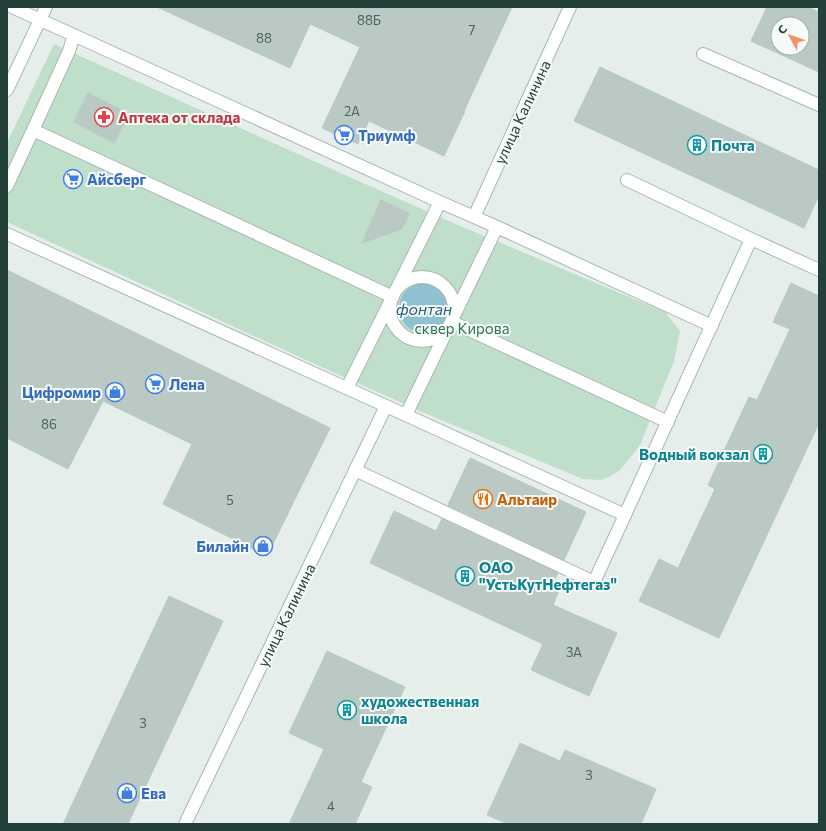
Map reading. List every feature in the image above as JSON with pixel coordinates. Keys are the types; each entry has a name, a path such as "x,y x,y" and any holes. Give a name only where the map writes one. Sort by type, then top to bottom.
{"street":[{"path":"12,7 712,326"},
{"path":"7,90 46,7"},
{"name":"улица Калинина","path":"474,217 570,7"},
{"path":"7,186 69,51 74,35"},
{"path":"703,54 819,105"},
{"path":"33,130 393,297"},
{"path":"627,180 751,240 819,270"},
{"path":"347,388 440,202"},
{"path":"406,415 497,227"},
{"path":"7,234 625,515"},
{"path":"355,470 594,582 751,240"},
{"path":"427,277 439,282 449,291 453,299 454,312 452,322 444,332 435,338 425,341 407,337 396,328 391,315 390,306 393,297 398,288 406,281 415,278 427,277"},
{"path":"452,322 668,422"},
{"name":"улица Калинина","path":"185,824 386,406"}],"green space":[{"name":"сквер Кирова","path":"54,44 458,225 665,312 680,331 674,361 640,445 620,470 609,477 600,480 583,479 422,412 7,222 7,143"}],"water":[{"name":"фонтан","path":"424,283 434,285 442,290 447,298 449,308 447,318 442,326 434,331 424,333 414,331 406,326 401,318 399,308 401,298 406,290 414,285"}],"building":[{"path":"157,7 512,7 444,156 369,121 358,144 322,128 360,47 310,24 290,68"},
{"path":"767,7 808,7 819,12 819,72 784,56 810,56 810,16 770,16 770,50 751,41"},
{"name":"Почта","path":"600,67 819,170 819,195 804,228 574,121"},
{"path":"88,93 129,114 114,143 74,122"},
{"path":"381,200 409,213 402,229 362,243"},
{"name":"Лена","path":"7,270 330,428 267,556 163,504 192,444 103,401 68,469 7,438"},
{"name":"Водный вокзал","path":"791,283 819,296 819,423 719,638 639,601 659,559 678,568 715,489 708,485 749,397 757,400 790,329 773,322"},
{"path":"470,458 586,512 564,560 448,505"},
{"name":"ОАО \"УстьКутНефтегаз\"","path":"394,511 436,531 442,519 558,573 552,584 560,588 553,605 617,633 589,696 531,670 543,644 370,563"},
{"path":"169,596 223,621 128,824 63,824"},
{"name":"художественная школа","path":"327,651 405,687 361,782 372,787 355,824 289,824 324,749 289,733"},
{"path":"520,743 560,761 565,750 656,789 641,824 508,824 487,815"}],"place":[{"name":"Аптека от склада","path":"104,117"},
{"name":"Триумф","path":"344,135"},
{"name":"Почта","path":"697,145"},
{"name":"Айсберг","path":"73,179"},
{"name":"Лена","path":"155,384"},
{"name":"Цифромир","path":"115,392"},
{"name":"Водный вокзал","path":"763,454"},
{"name":"Альтаир","path":"483,499"},
{"name":"Билайн","path":"263,546"},
{"name":"ОАО \"УстьКутНефтегаз\"","path":"465,576"},
{"name":"художественная школа","path":"347,710"},
{"name":"Ева","path":"127,793"}]}
